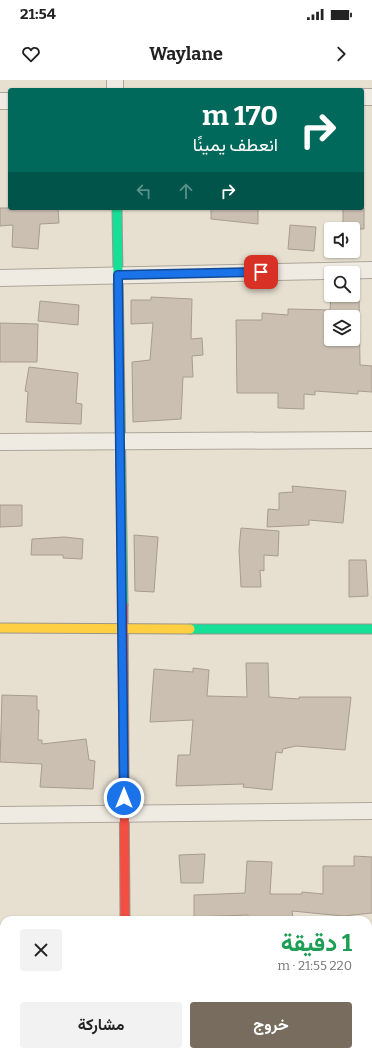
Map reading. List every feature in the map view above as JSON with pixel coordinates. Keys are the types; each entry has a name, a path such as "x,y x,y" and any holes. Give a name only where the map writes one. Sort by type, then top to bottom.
{"street":[{"path":"117,210 123,628 125,916"},
{"path":"0,278 372,270"},
{"path":"0,442 372,440"},
{"path":"0,628 372,629"},
{"path":"0,815 372,812"}],"building":[{"path":"0,208 8,208 8,210 58,210 59,223 40,224 38,249 12,247 13,225 0,226"},
{"path":"211,210 258,210 258,224 211,219"},
{"path":"343,210 364,210 364,229 360,229 360,222 343,222"},
{"path":"290,225 316,227 314,251 288,249"},
{"path":"151,297 192,299 191,339 202,338 203,355 192,356 193,377 183,377 181,419 133,422 132,362 150,360 153,323 131,324 131,300 151,300"},
{"path":"40,301 79,305 78,325 38,321"},
{"path":"331,302 359,302 359,310 330,310"},
{"path":"288,309 330,310 324,310 324,346 360,346 360,365 372,366 372,392 358,391 358,394 315,391 315,395 304,394 304,409 278,408 278,393 237,393 236,320 262,320 262,313 288,315"},
{"path":"0,323 38,324 37,362 0,362"},
{"path":"29,367 78,373 76,403 82,404 81,424 26,422 28,392 25,391"},
{"path":"292,486 346,491 343,523 309,520 309,525 267,527 268,509 279,510 279,493 293,492"},
{"path":"0,505 22,505 22,526 0,527"},
{"path":"241,528 279,531 278,556 264,555 264,571 260,570 261,587 241,587 239,549"},
{"path":"134,535 158,537 154,592 135,591"},
{"path":"64,537 83,539 82,559 63,558 63,555 31,555 32,539"},
{"path":"349,560 366,560 368,596 349,597"},
{"path":"246,663 268,663 269,697 299,699 299,697 351,697 345,750 296,746 283,749 282,753 276,752 272,790 243,787 244,784 176,786 178,755 190,755 193,720 150,722 154,669 193,672 193,668 209,670 207,696 247,697"},
{"path":"2,695 37,696 37,710 39,710 38,740 42,740 42,744 86,739 89,760 95,761 93,789 40,787 42,764 0,762"},
{"path":"205,854 203,883 181,883 179,855"},
{"path":"354,856 372,857 372,913 343,916 292,911 293,916 194,916 194,895 245,893 247,861 272,862 270,894 302,894 302,892 323,894 323,866 354,866"}],"traffic: fast":[{"path":"117,210 123,605"},
{"path":"190,629 372,629"}],"traffic: slow":[{"path":"0,628 190,629"}],"traffic: jam":[{"path":"123,605 125,916"}],"route":[{"path":"124,798 118,275 261,272"}]}
